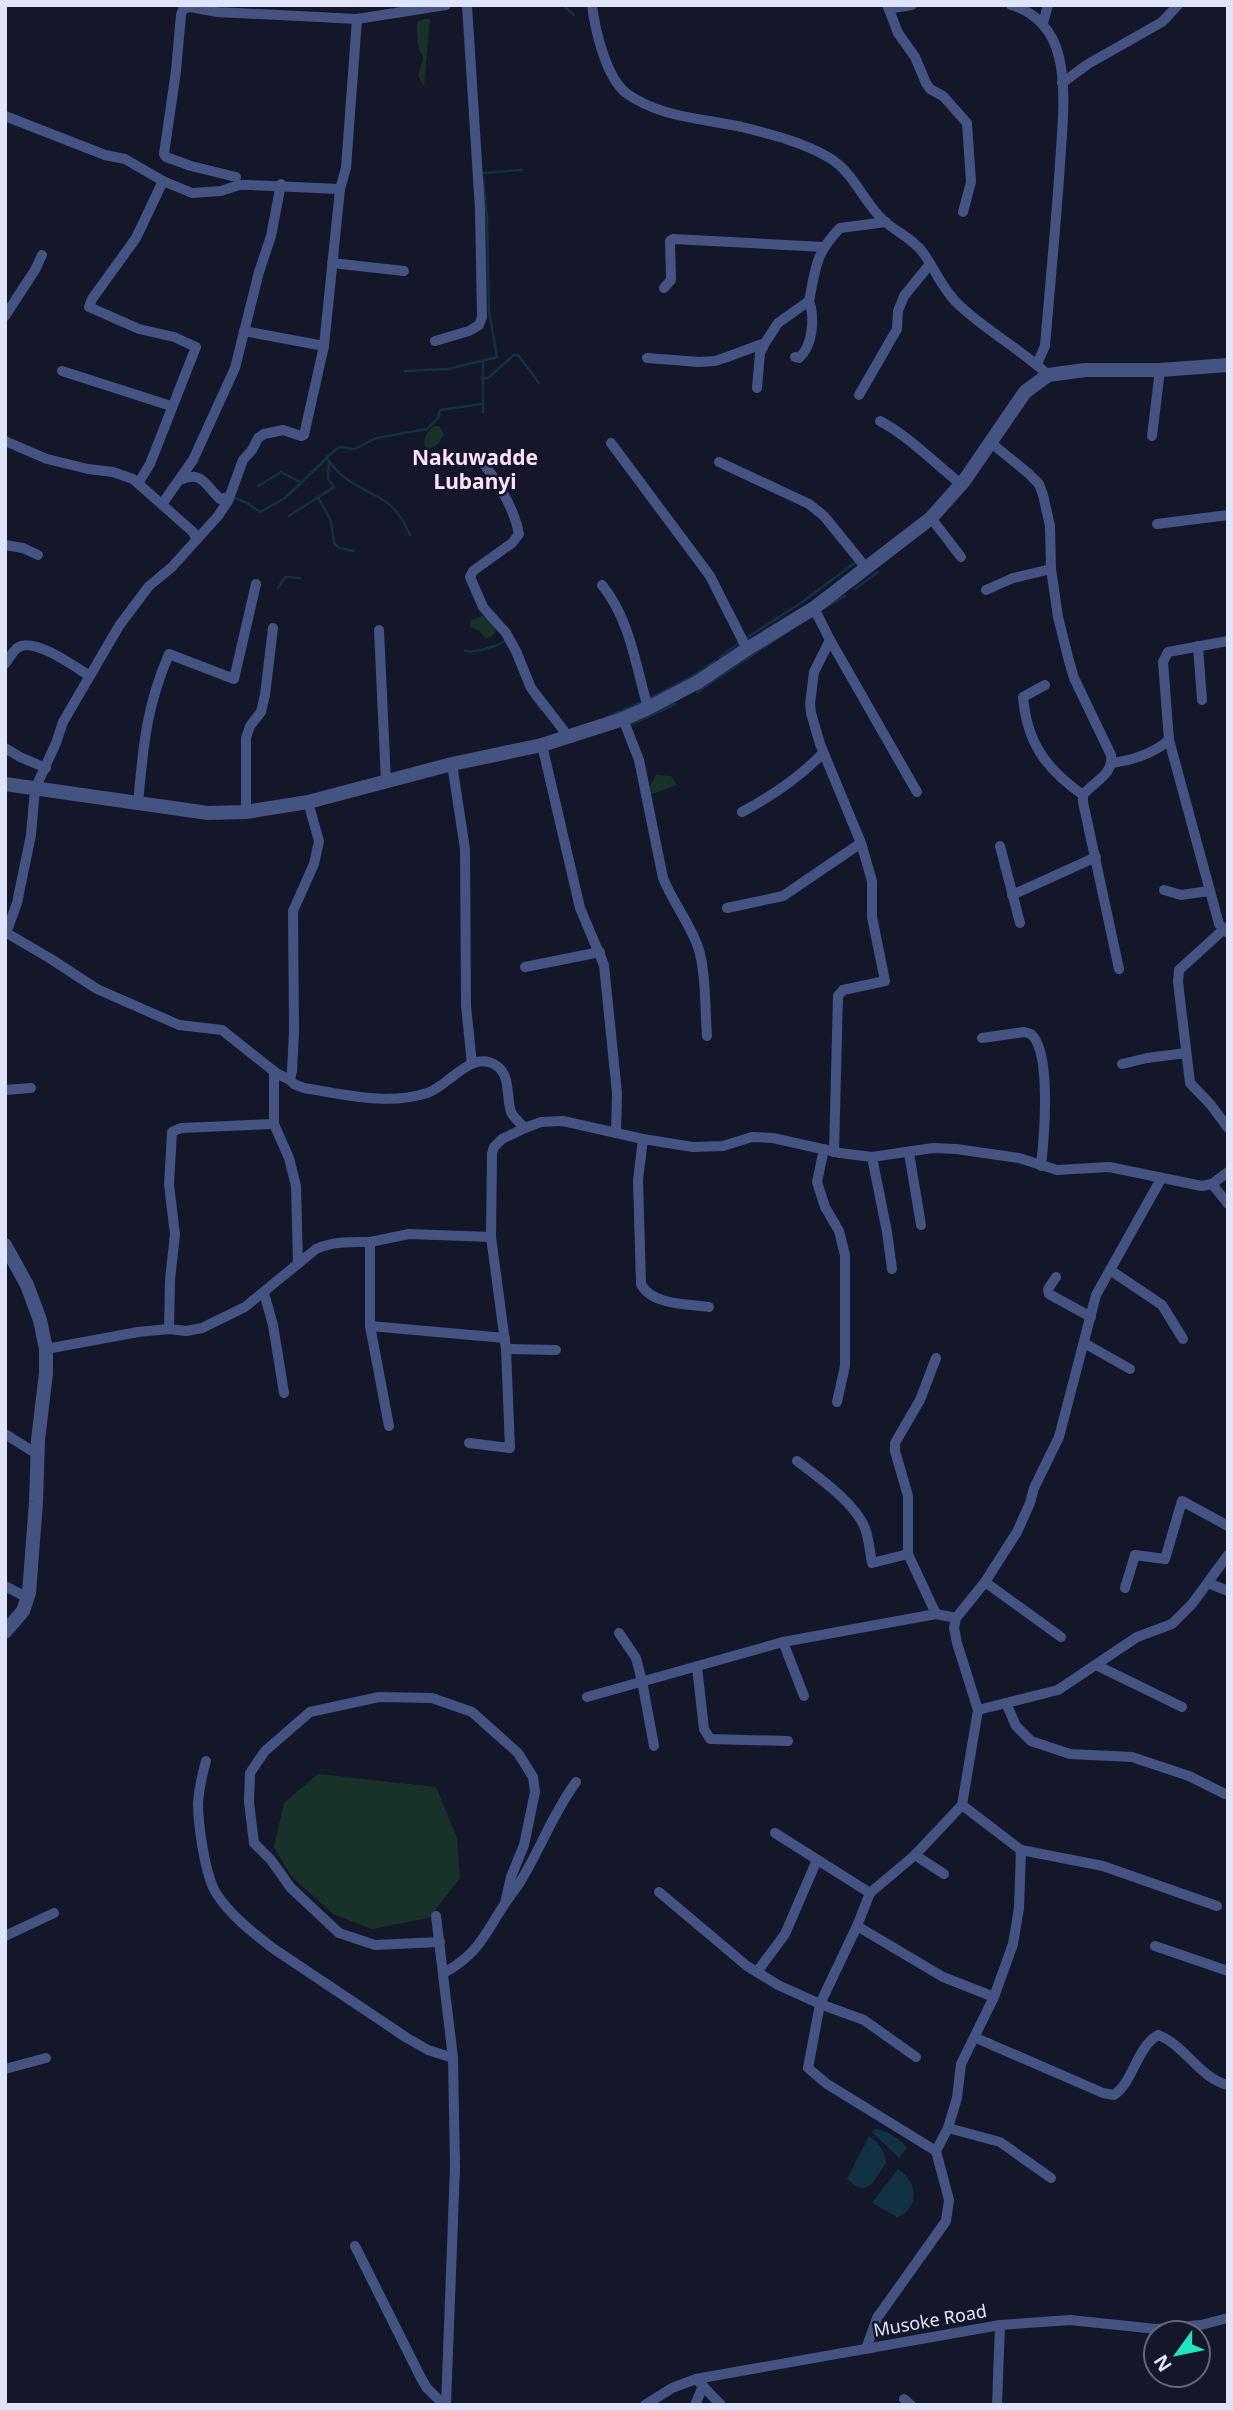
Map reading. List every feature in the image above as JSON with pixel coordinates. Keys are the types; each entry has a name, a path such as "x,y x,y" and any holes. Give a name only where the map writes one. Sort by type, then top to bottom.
{"street":[{"path":"340,189 237,177 179,163 166,157 164,153 181,12 191,7 217,12 357,19 446,5"},
{"path":"435,341 469,331 479,325 482,317 480,210 467,5"},
{"path":"592,5 603,50 613,76 624,91 673,116 743,127 798,144 827,157 846,170 886,222 918,246 945,289 959,305 1048,375"},
{"path":"888,6 893,8 912,5"},
{"path":"1011,5 1023,9 1043,23 1058,54 1062,83 1062,128 1045,346 1037,364"},
{"path":"1043,23 1048,5"},
{"path":"1062,83 1088,64 1130,42 1178,5"},
{"path":"888,6 892,21 915,57 930,89 943,96 967,123 971,182 963,212"},
{"path":"357,19 346,168 340,189 324,346 304,435 282,430 264,433 258,438 243,460 229,497 218,516 135,603 119,626 64,722 35,789 31,835 16,903 6,932 97,989 179,1025 222,1030 274,1071 304,1088 390,1099 433,1091 472,1064 485,1062 500,1068 506,1082 511,1111 525,1128"},
{"path":"5,116 105,155 125,159 163,181 192,193 221,191 237,177"},
{"path":"139,482 150,464 196,347 174,337 139,329 89,307 136,238 163,181"},
{"path":"162,504 198,451 235,368 271,236 281,184"},
{"path":"795,357 799,358 805,353 813,324 813,310 809,301 815,264 824,247 840,228 886,222"},
{"path":"664,288 671,280 670,241 673,239 824,247"},
{"path":"5,316 42,255"},
{"path":"332,262 404,271"},
{"path":"859,396 897,329 898,311 904,296 930,264"},
{"path":"757,388 760,353 765,343 778,323 809,301"},
{"path":"244,331 324,346"},
{"path":"646,358 686,362 715,361 765,343"},
{"path":"5,784 208,813 246,812 308,802 452,764 542,745 623,719 698,682 814,608 931,518 961,484 1025,392 1048,375 1085,370 1160,370 1228,365"},
{"path":"1152,436 1160,370"},
{"path":"62,371 171,406"},
{"path":"880,421 903,433 916,448 961,484"},
{"path":"5,440 47,459 113,472 139,482 193,532 196,539"},
{"path":"990,442 1010,456 1039,484 1044,495 1058,617 1074,678 1111,755 1112,763 1108,773 1090,786 1083,795"},
{"path":"611,443 710,576 747,649"},
{"path":"478,457 502,493 519,534 512,543 473,571 470,577 483,607 506,634 516,651 531,688 568,736"},
{"path":"719,462 809,504 824,516 867,569"},
{"path":"180,480 191,475 197,476 220,499 229,497"},
{"path":"1157,524 1228,514"},
{"path":"931,518 961,557"},
{"path":"5,545 23,548 38,555"},
{"path":"986,590 1013,578 1051,569"},
{"path":"138,804 145,727 156,682 169,654 234,679 256,584"},
{"path":"602,585 615,601 624,624 648,708"},
{"path":"814,608 917,792"},
{"path":"246,812 246,738 250,726 261,712 273,628"},
{"path":"379,630 386,782"},
{"path":"830,640 814,672 810,704 823,753 861,843 872,881 872,917 885,981 843,990 838,996 829,1150 817,1182 825,1207 839,1231 845,1255 845,1366 837,1402"},
{"path":"1228,641 1168,652 1163,662 1170,740 1209,891 1219,924 1225,932 1177,973 1190,1083 1228,1128"},
{"path":"5,664 21,646 36,646 90,676"},
{"path":"1198,646 1202,700"},
{"path":"1045,685 1025,694 1023,699 1034,741 1049,767 1083,795 1119,969"},
{"path":"623,719 639,760 663,878 692,932 700,953 707,1036"},
{"path":"1112,763 1146,755 1170,740"},
{"path":"542,745 580,908 600,952 605,975 617,1093 616,1133"},
{"path":"5,748 46,768"},
{"path":"742,813 789,783 823,753"},
{"path":"452,764 465,849 466,1006 472,1064"},
{"path":"290,1080 294,1031 293,911 314,864 319,841 308,802"},
{"path":"727,908 783,895 861,843"},
{"path":"1000,846 1020,923"},
{"path":"1012,895 1096,857"},
{"path":"1164,890 1181,895 1209,891"},
{"path":"525,967 600,952"},
{"path":"982,1038 1024,1032 1031,1034 1039,1044 1045,1086 1041,1166"},
{"path":"1122,1064 1186,1053"},
{"path":"274,1071 274,1124 289,1158 296,1186 298,1263"},
{"path":"5,1090 31,1088"},
{"path":"469,1443 510,1448 505,1344 491,1237 494,1147 502,1139 541,1122 563,1121 643,1139 708,1147 752,1138 773,1138 872,1157 933,1149 956,1149 1019,1158 1057,1170 1109,1167 1202,1186 1212,1184 1228,1172"},
{"path":"169,1329 175,1234 169,1185 172,1132 181,1128 274,1124"},
{"path":"643,1139 638,1180 641,1284 644,1290 659,1299 709,1307"},
{"path":"909,1153 921,1225"},
{"path":"872,1157 892,1269"},
{"path":"936,2151 827,2084 808,2068 820,2004 870,1893 915,1855 962,1804 978,1710 957,1643 954,1628 956,1618 985,1582 1017,1532 1034,1488 1059,1437 1096,1295 1161,1179"},
{"path":"1212,1184 1228,1203"},
{"path":"46,1349 114,1336 169,1329 195,1330 213,1324 245,1307 307,1255 327,1244 370,1242 410,1234 491,1237"},
{"path":"370,1242 370,1326 389,1426"},
{"path":"5,1245 27,1284 40,1320 46,1349 28,1598 23,1611 5,1632"},
{"path":"1110,1270 1161,1305 1183,1339"},
{"path":"1056,1277 1048,1289 1049,1294 1091,1317"},
{"path":"264,1293 273,1325 284,1393"},
{"path":"370,1326 556,1350"},
{"path":"1084,1343 1130,1368"},
{"path":"936,1359 920,1399 895,1443 908,1496 908,1554 936,1614"},
{"path":"5,1433 37,1454"},
{"path":"796,1461 831,1487 866,1528 872,1563 908,1554"},
{"path":"1125,1588 1135,1555 1165,1559 1182,1501 1228,1527"},
{"path":"978,1710 1058,1690 1137,1637 1172,1624 1184,1615 1228,1555"},
{"path":"985,1582 1061,1637"},
{"path":"1208,1583 1228,1591"},
{"path":"5,1586 28,1598"},
{"path":"587,1697 783,1642 936,1614 956,1618"},
{"path":"619,1633 636,1658 654,1746"},
{"path":"783,1642 804,1696"},
{"path":"1096,1665 1182,1707"},
{"path":"697,1667 704,1729 709,1739 788,1741"},
{"path":"440,1942 376,1945 339,1933 291,1888 271,1860 254,1843 249,1802 250,1773 265,1751 310,1712 379,1697 432,1698 472,1712 518,1753 533,1777 535,1792 524,1845 505,1903"},
{"path":"1006,1703 1016,1726 1031,1741 1070,1754 1132,1757 1188,1776 1225,1794"},
{"path":"206,1761 198,1805 205,1857 209,1879 229,1909 274,1949 407,2038 428,2050 453,2058"},
{"path":"444,1973 475,1951 520,1882 564,1798 576,1782"},
{"path":"962,1804 1021,1850 1103,1866 1217,1906"},
{"path":"775,1833 870,1893"},
{"path":"866,2349 877,2318 946,2221 949,2200 936,2151 948,2128 957,2098 961,2064 995,1997 1013,1944 1019,1908 1021,1850"},
{"path":"915,1855 944,1874"},
{"path":"757,1972 785,1934 817,1860"},
{"path":"659,1892 723,1947 757,1972 820,2004 864,2020 916,2057"},
{"path":"5,1936 54,1913"},
{"path":"436,1916 453,2058 455,2167 445,2405"},
{"path":"857,1926 943,1978 995,1997"},
{"path":"1155,1946 1228,1971"},
{"path":"976,2038 1103,2093 1114,2095 1123,2088 1149,2041 1157,2035 1218,2082 1228,2085"},
{"path":"5,2069 46,2058"},
{"path":"948,2128 1000,2142 1051,2178"},
{"path":"355,2246 422,2380 445,2405"},
{"name":"Musoke Road","path":"645,2405 672,2388 1000,2325 1070,2320 1156,2329 1201,2325 1228,2318"},
{"path":"998,2405 1000,2325"},
{"path":"695,2405 699,2382"},
{"path":"699,2382 722,2405"}],"green space":[{"path":"430,19 424,86 418,76 423,58 418,45 417,27 417,22"},
{"path":"434,426 439,426 444,434 437,444 426,449 426,436"},
{"path":"482,616 492,618 496,631 491,637 485,638 479,630 470,627 471,620"},
{"path":"656,775 671,776 677,785 649,795"},
{"path":"318,1774 436,1787 457,1838 460,1878 429,1918 372,1929 333,1914 291,1876 274,1847 284,1803"}],"water":[{"path":"875,2129 897,2138 907,2148 899,2158 872,2132"},
{"path":"869,2136 881,2148 886,2163 872,2184 864,2188 857,2187 847,2179"},
{"path":"898,2169 910,2180 914,2194 910,2208 897,2217 872,2203"}],"waterway":[{"path":"563,5 574,15"},
{"path":"483,173 522,170"},
{"path":"405,371 448,369 497,357 489,311 487,218 483,178"},
{"path":"482,378 488,378 514,355 518,355 539,383"},
{"path":"483,361 483,412"},
{"path":"410,535 403,520 392,507 344,477 327,457 339,447 355,449 376,438 427,429 438,418 440,410 482,404"},
{"path":"233,497 260,512 285,498 327,458"},
{"path":"289,516 334,487 328,479 329,462"},
{"path":"258,486 281,472 300,482"},
{"path":"319,499 331,521 334,543 339,548 354,551"},
{"path":"745,639 856,562"},
{"path":"855,589 878,572"},
{"path":"278,588 285,577 300,578"},
{"path":"826,607 845,596"},
{"path":"697,692 787,632"},
{"path":"465,651 486,649 505,640"},
{"path":"719,658 739,643"},
{"path":"648,699 695,675 715,661"},
{"path":"531,695 541,710"},
{"path":"605,718 640,703"},
{"path":"630,725 675,704"}],"district":[{"name":"Nakuwadde Lubanyi","path":"475,469"}]}
